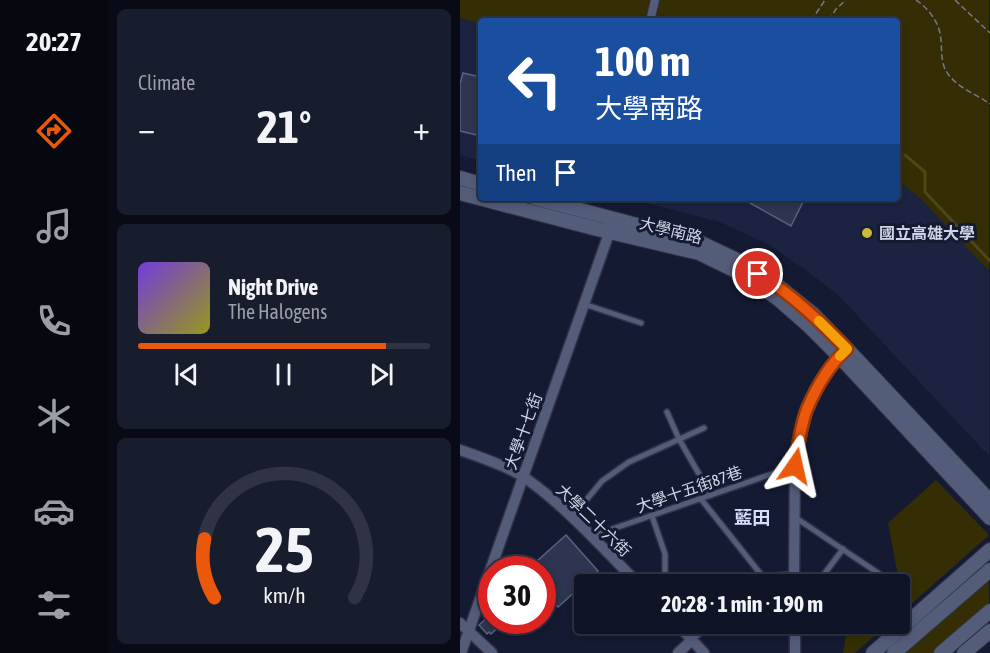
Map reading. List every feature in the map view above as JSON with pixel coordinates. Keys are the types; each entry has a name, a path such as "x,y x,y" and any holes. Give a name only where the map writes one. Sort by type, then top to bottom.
{"street":[{"path":"651,18 655,0"},
{"path":"460,178 478,183"},
{"name":"大學南路","path":"460,193 478,197"},
{"name":"大學南路","path":"498,201 612,225"},
{"name":"大學南路","path":"544,201 699,253 738,273 777,298 843,352 990,501"},
{"name":"大學十七街","path":"461,653 612,225"},
{"path":"794,574 795,460 807,410 820,384 843,352"},
{"name":"大學南路","path":"843,352 990,518"},
{"name":"大學二十六街","path":"460,450 523,476 573,516 629,574"},
{"path":"873,653 990,550"},
{"path":"894,653 990,570"},
{"path":"941,653 990,611"},
{"path":"460,623 492,653"},
{"path":"964,653 990,631"},
{"path":"687,634 704,653"},
{"path":"795,634 795,653"},
{"path":"678,653 692,640"}],"lane":[{"path":"584,304 641,323"},
{"path":"667,412 679,439 711,495"},
{"path":"573,516 602,481 629,462 704,428"},
{"name":"大學十五街87巷","path":"592,536 795,466"},
{"path":"701,499 761,574"},
{"path":"652,516 665,554 665,574"},
{"path":"794,517 880,574"},
{"path":"824,574 843,549"},
{"path":"692,640 699,634"}],"path":[{"path":"813,18 825,0"},
{"path":"831,18 836,9 846,0"},
{"path":"916,0 934,19 940,33 942,63 946,73 956,84 990,104"},
{"path":"955,0 990,33"}],"shaded area":[{"name":"國立高雄大學","path":"460,0 989,0 989,456 838,295 807,271 768,244 720,222 639,201 900,201 900,18 478,18 478,160 460,155"},
{"path":"460,0 989,0 989,271 920,198 900,182 900,18 478,18 478,23 460,18"},
{"path":"936,480 989,535 910,605 910,574 898,574 888,523"},
{"path":"989,574 989,605 934,653 899,653"},
{"path":"846,634 877,634 855,653 843,653"}],"building":[{"path":"463,73 478,76 478,135 460,131 460,84"},
{"path":"746,201 804,201 791,226"},
{"path":"566,535 598,571 595,574 574,574 574,593 558,607 556,605 556,556 543,556"}],"waterway":[{"path":"905,155 925,172 925,192 990,261"}],"slow traffic":[{"path":"819,321 847,349 840,356"}],"place":[{"name":"國立高雄大學","path":"867,233"}],"district":[{"name":"藍田","path":"752,518"}],"route":[{"path":"758,274 778,286 813,314 847,349 839,356 820,384 807,410 795,466"}]}
